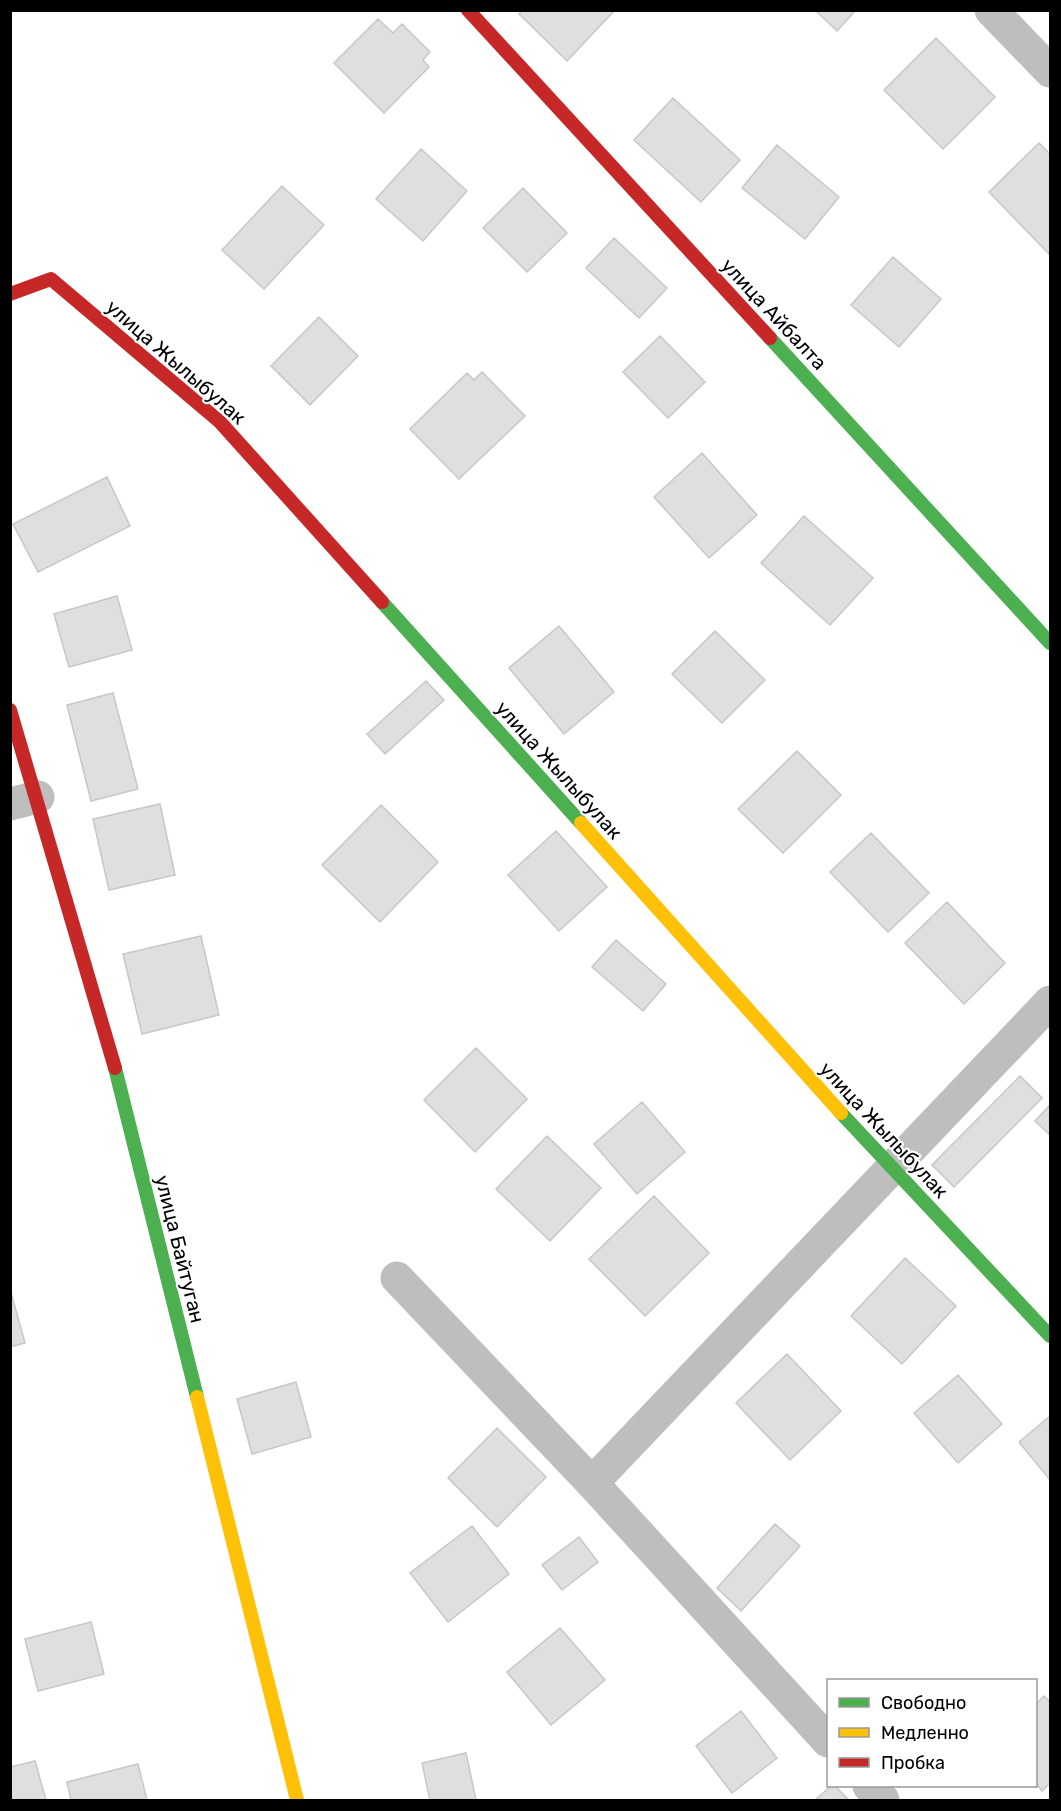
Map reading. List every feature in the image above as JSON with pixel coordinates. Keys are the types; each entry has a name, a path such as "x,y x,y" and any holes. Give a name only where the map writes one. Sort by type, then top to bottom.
{"street":[{"name":"улица Айбалта","path":"468,10 1050,643"},
{"path":"991,10 1050,72"},
{"name":"улица Жылыбулак","path":"10,294 51,279 220,422 891,1168 1050,1336"},
{"name":"улица Байтуган","path":"10,710 24,801 110,1048 297,1800"},
{"path":"592,1483 1050,1002"},
{"path":"398,1278 592,1483 827,1740"},
{"path":"871,1787 883,1800"}],"building":[{"path":"522,10 615,10 567,61 519,14"},
{"path":"815,10 856,10 837,31"},
{"path":"378,19 393,33 402,24 430,52 423,60 429,67 384,113 334,63"},
{"path":"936,38 995,97 943,149 884,90"},
{"path":"673,98 740,160 701,202 634,140"},
{"path":"1039,143 1050,154 1050,255 989,192"},
{"path":"777,145 839,197 805,239 742,188"},
{"path":"421,149 467,191 423,241 376,199"},
{"path":"282,186 324,225 264,289 222,250"},
{"path":"523,188 567,233 527,272 483,228"},
{"path":"614,238 667,288 639,318 586,268"},
{"path":"893,257 941,299 899,347 851,305"},
{"path":"319,317 358,356 310,405 271,366"},
{"path":"660,336 705,382 668,418 623,372"},
{"path":"482,372 525,416 459,479 410,429 467,373 474,380"},
{"path":"702,453 757,515 709,558 654,497"},
{"path":"107,477 130,526 38,572 13,524"},
{"path":"804,516 873,578 830,625 761,563"},
{"path":"117,596 132,650 69,667 54,614"},
{"path":"559,626 614,692 564,734 509,668"},
{"path":"715,631 765,680 722,723 672,674"},
{"path":"426,681 444,700 385,754 367,734"},
{"path":"113,693 138,789 91,801 67,705"},
{"path":"797,751 841,795 783,853 738,809"},
{"path":"160,804 175,875 109,890 93,819"},
{"path":"381,805 438,862 380,922 322,865"},
{"path":"556,831 607,887 559,931 508,875"},
{"path":"871,833 929,893 888,932 830,872"},
{"path":"947,902 1005,963 964,1004 905,943"},
{"path":"201,936 219,1015 142,1034 123,954"},
{"path":"616,940 666,984 643,1011 592,967"},
{"path":"476,1048 527,1099 475,1152 424,1100"},
{"path":"1020,1076 1042,1098 954,1187 932,1165"},
{"path":"642,1102 685,1152 637,1194 594,1144"},
{"path":"1050,1105 1050,1135 1035,1121"},
{"path":"547,1136 601,1188 550,1241 496,1189"},
{"path":"654,1196 709,1253 645,1316 589,1259"},
{"path":"905,1258 956,1306 902,1364 851,1316"},
{"path":"10,1289 25,1343 10,1347"},
{"path":"787,1354 841,1411 790,1460 736,1403"},
{"path":"958,1375 1002,1424 958,1463 914,1413"},
{"path":"296,1382 311,1437 252,1454 237,1399"},
{"path":"1050,1416 1050,1480 1019,1442"},
{"path":"497,1428 546,1477 497,1527 448,1478"},
{"path":"775,1524 800,1546 741,1611 717,1588"},
{"path":"472,1526 509,1574 448,1622 410,1573"},
{"path":"579,1537 598,1562 562,1590 542,1565"},
{"path":"91,1622 104,1674 38,1691 25,1639"},
{"path":"560,1628 605,1680 551,1725 507,1672"},
{"path":"1044,1696 1050,1702 1050,1783 1042,1791 1037,1784 1037,1703"},
{"path":"741,1711 777,1758 732,1793 696,1746"},
{"path":"466,1753 476,1800 430,1800 422,1763"},
{"path":"35,1761 46,1800 10,1800 10,1767"},
{"path":"138,1764 147,1800 71,1800 67,1782"},
{"path":"830,1787 836,1787 849,1800 815,1800"}],"traffic: fast":[{"path":"770,338 1050,643"},
{"path":"382,602 581,823"},
{"path":"115,1068 197,1397"},
{"path":"841,1113 1050,1336"}],"traffic: slow":[{"path":"581,823 841,1113"},
{"path":"197,1397 297,1800"}],"traffic: jam":[{"path":"468,10 770,338"},
{"path":"10,294 51,279 220,422 382,602"},
{"path":"10,710 115,1068"}]}
